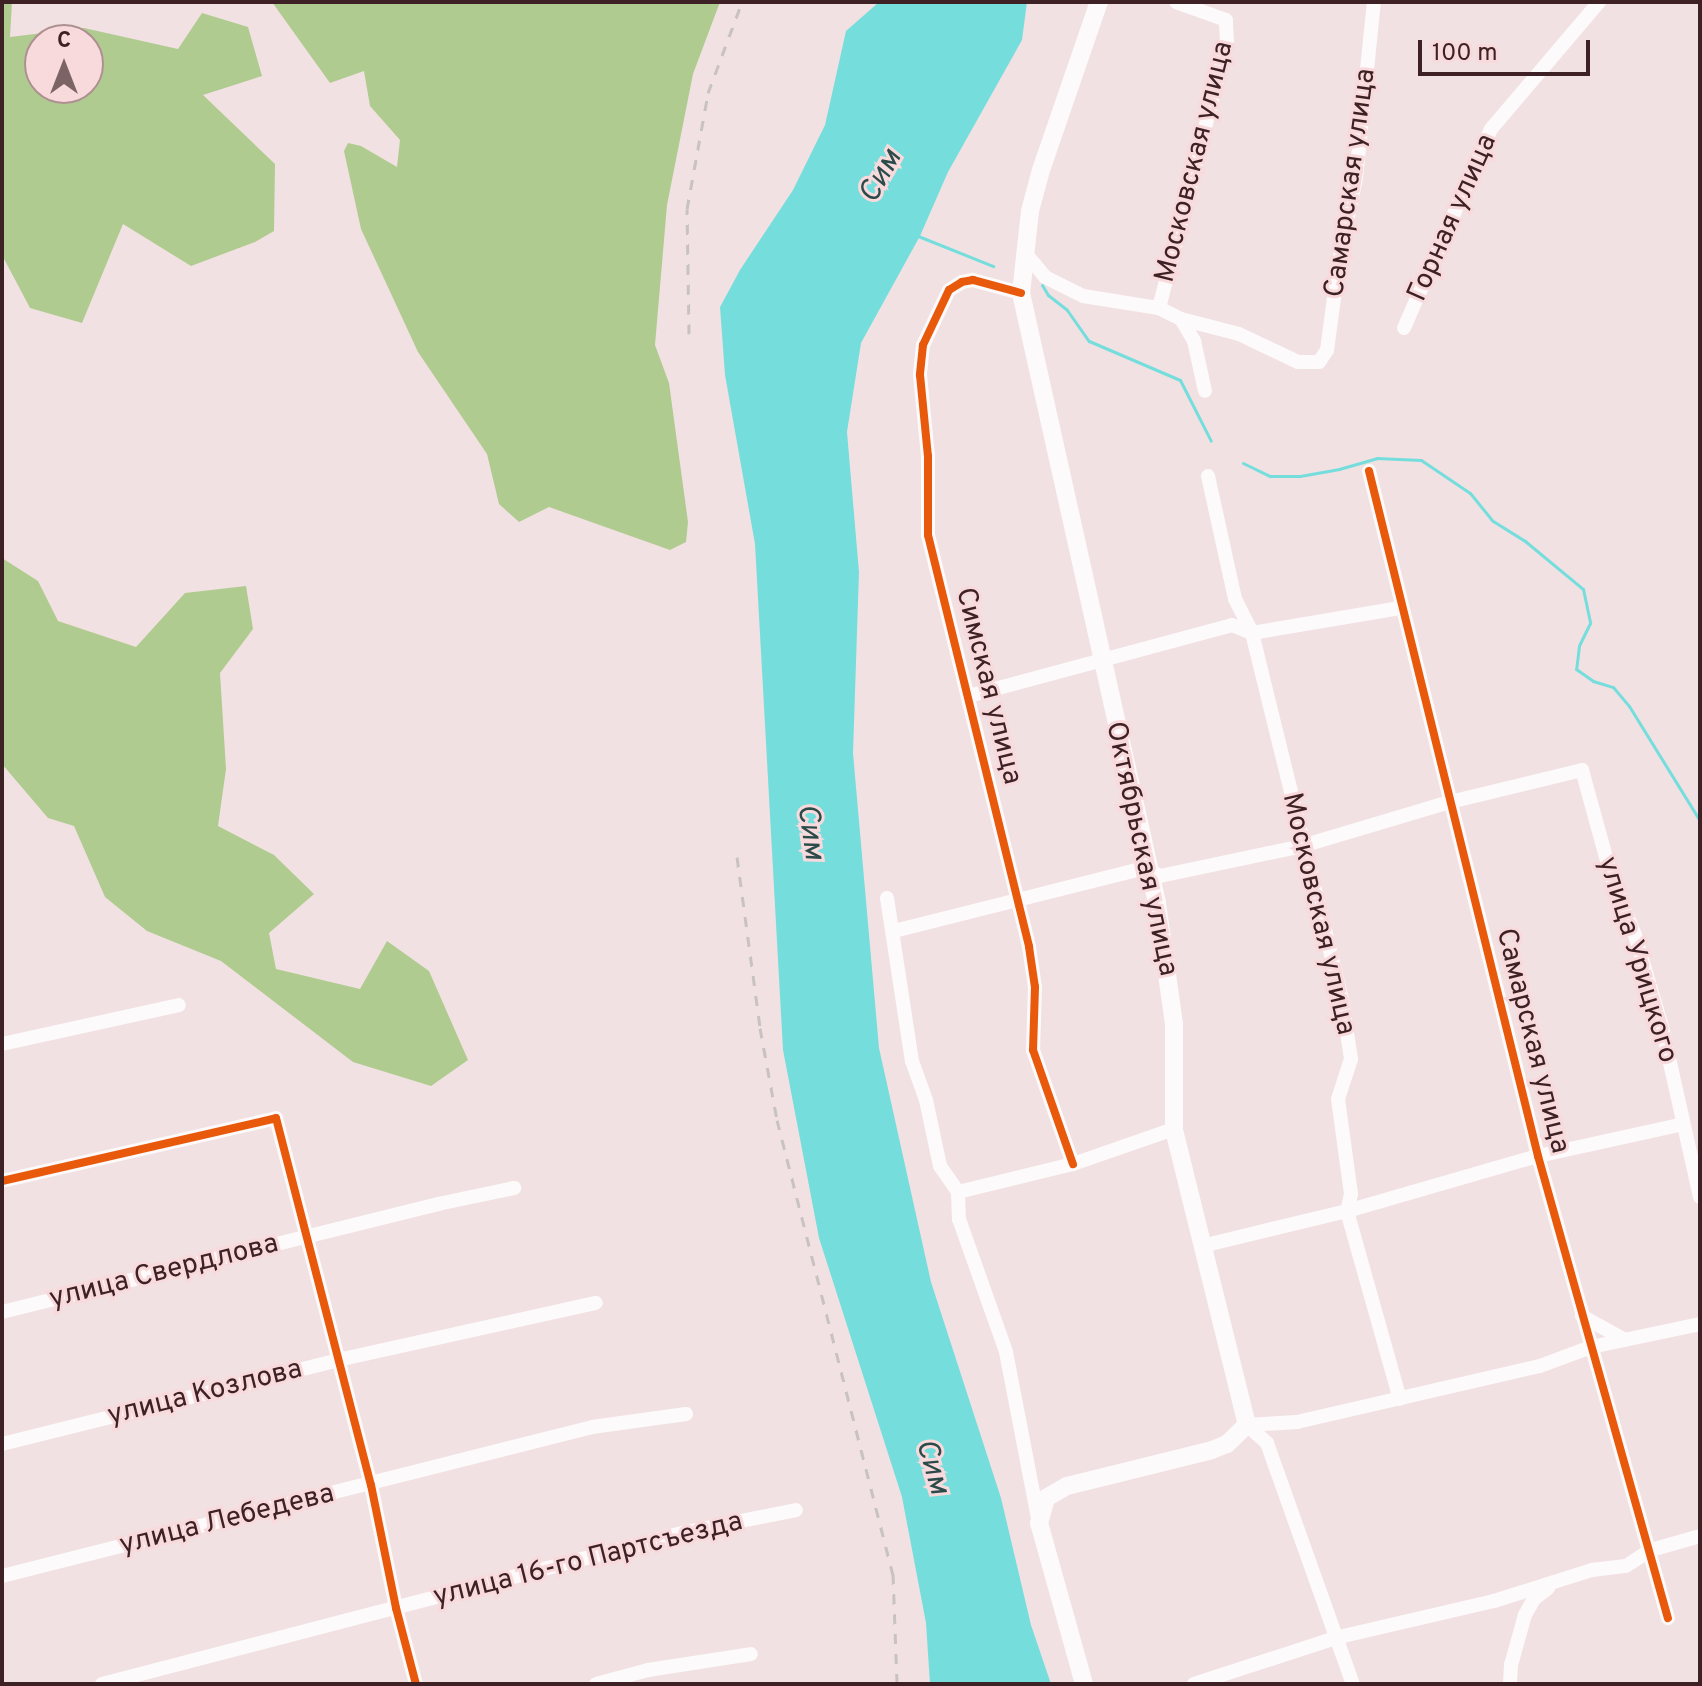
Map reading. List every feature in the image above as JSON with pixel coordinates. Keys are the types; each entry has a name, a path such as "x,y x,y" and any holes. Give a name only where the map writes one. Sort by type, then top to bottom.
{"main road":[{"name":"Октябрьская улица","path":"1099,2 1041,170 1030,211 1021,293 1166,945 1174,1024 1174,1129 1247,1425"},
{"path":"1084,1684 1039,1523 1046,1498 1067,1486 1212,1450 1227,1444 1247,1425"}],"street":[{"name":"Московская улица","path":"1159,308 1227,42 1226,20 1176,2"},
{"name":"Самарская улица","path":"1181,319 1239,334 1298,362 1319,362 1327,350 1339,261 1356,178 1374,2"},
{"name":"Горная улица","path":"1404,328 1491,129 1599,2"},
{"path":"1026,254 1045,277 1083,296 1159,308 1181,319 1194,341 1205,391"},
{"name":"Симская улица","path":"1021,293 973,280 962,282 949,290 923,345 920,375 928,456 928,535 969,696 1035,987 1033,1050 1073,1164"},
{"name":"Самарская улица","path":"1369,471 1400,608 1538,1156 1668,1618"},
{"name":"Московская улица","path":"1208,476 1235,599 1252,633 1342,1000 1351,1059 1338,1099 1351,1194 1347,1211 1400,1399"},
{"path":"969,696 1232,625 1252,633 1400,608"},
{"name":"улица Урицкого","path":"1450,802 1582,770 1611,875 1635,935 1653,996 1700,1197"},
{"path":"894,931 1145,868 1160,876 1302,846 1450,802"},
{"path":"887,898 912,1061 926,1100 940,1166 958,1192 959,1219 1006,1352 1039,1523"},
{"path":"2,1044 179,1005"},
{"path":"2,1181 276,1118 371,1485 396,1608 416,1684"},
{"path":"1202,1246 1347,1211 1538,1156 1683,1124"},
{"path":"958,1192 1073,1164 1174,1129"},
{"name":"улица Свердлова","path":"2,1312 514,1188"},
{"name":"улица Козлова","path":"2,1444 338,1360 596,1303"},
{"path":"1582,1316 1625,1340"},
{"path":"1247,1425 1297,1422 1540,1366 1591,1347 1700,1324"},
{"name":"улица Лебедева","path":"2,1576 592,1427 686,1414"},
{"name":"Октябрьская улица","path":"1247,1425 1267,1443 1339,1637 1353,1684"},
{"name":"улица 16-го Партсъезда","path":"102,1684 686,1532 796,1510"},
{"path":"1194,1684 1339,1637 1557,1582 1592,1570 1626,1566 1651,1550 1700,1536"},
{"path":"1510,1684 1511,1665 1525,1615 1541,1593 1557,1582"},
{"path":"596,1684 648,1670 751,1654"}],"green space":[{"path":"2,2 12,2 10,37 24,35 24,104 104,104 104,32 178,49 202,13 248,27 262,76 203,95 275,164 274,231 255,242 191,266 123,224 82,323 30,308 2,255"},
{"path":"272,2 720,2 693,74 667,205 655,345 669,383 688,522 686,542 670,550 549,507 519,522 499,504 487,454 418,352 361,229 344,151 348,143 361,146 397,167 400,140 370,106 364,71 330,83"},
{"path":"2,558 38,581 58,621 136,647 185,593 246,586 253,629 220,673 226,769 218,826 274,855 314,894 269,933 276,969 360,989 387,941 429,971 468,1060 431,1086 353,1062 221,961 147,931 105,897 74,826 48,818 2,764"}],"water":[{"name":"Сим","path":"879,2 1027,2 1022,40 948,172 920,236 861,343 847,432 859,572 853,753 879,1048 931,1282 1001,1498 1031,1625 1051,1684 930,1684 926,1623 902,1497 819,1238 783,1050 755,544 725,375 720,307 740,270 793,190 825,125 846,31"}],"waterway":[{"path":"918,236 993,266"},
{"path":"1042,285 1048,295 1067,310 1089,341 1180,380 1211,441"},
{"path":"1243,463 1270,476 1300,476 1377,458 1421,460 1470,493 1493,521 1525,541 1583,589 1590,623 1579,646 1576,669 1593,681 1613,687 1629,706 1700,821"}],"railway":[{"path":"689,334 687,209 708,93 742,2"},
{"path":"737,857 760,1028 777,1120 893,1574 897,1684"}],"cycle path":[{"path":"1021,293 973,280 962,282 949,290 923,345 920,375 928,456 928,535 1029,947 1035,987 1033,1050 1073,1164"},
{"path":"1369,471 1538,1156 1668,1618"},
{"path":"2,1181 276,1118 371,1485 396,1608 416,1684"}]}
